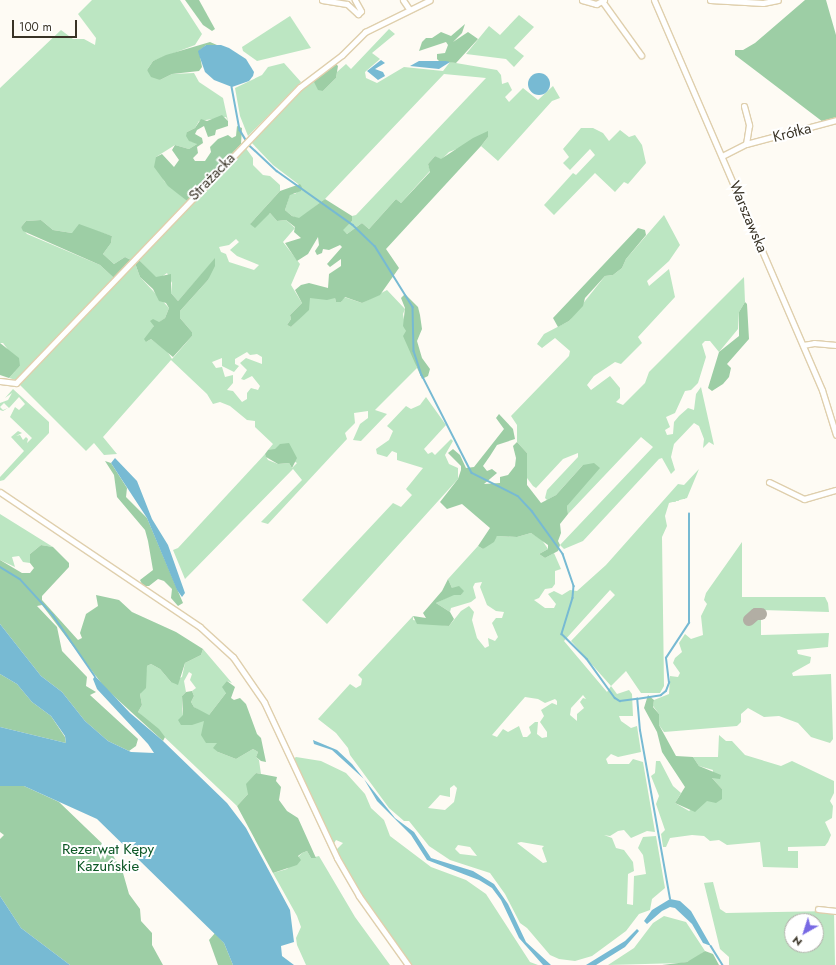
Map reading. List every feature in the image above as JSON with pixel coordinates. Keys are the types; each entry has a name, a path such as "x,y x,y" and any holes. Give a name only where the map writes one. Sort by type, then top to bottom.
{"street":[{"path":"322,0 347,4 358,14 361,11 355,0"},
{"path":"403,0 409,9"},
{"name":"Strażacka","path":"0,381 16,383 300,87 342,56 365,32 409,9 430,0"},
{"path":"582,0 588,4 603,1 641,55"},
{"path":"655,0 660,0"},
{"name":"Warszawska","path":"655,0 826,400 836,435"},
{"path":"710,0 764,3 778,0"},
{"path":"744,106 749,125 746,144"},
{"name":"Krótka","path":"722,156 746,144 836,120"},
{"path":"803,345 814,343 836,345"},
{"path":"769,482 804,499 836,490"},
{"path":"0,492 200,627 233,657 264,702 337,858 359,896 408,965"},
{"path":"818,909 836,911"}],"green space":[{"path":"92,0 180,0 202,34 195,45 153,61 147,70 160,80 172,74 194,73 199,82 223,98 228,121 226,117 199,121 195,128 187,132 191,142 196,141 197,144 189,149 175,145 156,157 164,181 187,201 131,260 125,257 114,264 103,254 111,243 112,236 90,229 72,233 53,230 41,220 26,221 21,227 27,234 100,265 114,278 16,380 9,378 20,366 3,343 0,343 0,88 61,30 73,39 84,39 95,45 96,38 78,14"},
{"path":"185,0 199,0 215,29 212,31 203,25"},
{"path":"805,0 826,0 836,35 836,117 823,122 735,55 735,50 743,50 755,43"},
{"path":"519,15 534,27 514,48 524,56 514,67 506,59 466,54 489,26 500,35"},
{"path":"290,16 311,48 257,61 243,51 242,47"},
{"path":"465,24 462,33 453,42 468,32 478,39 456,63 439,61 437,59 437,54 445,53 448,45 446,42 419,51 422,42 426,38 432,38 441,32 451,36"},
{"path":"389,29 395,34 372,53 380,59 365,72 366,78 377,83 404,67 443,71 450,62 497,70 501,75 502,84 508,82 512,90 505,97 509,102 523,88 538,100 553,86 560,98 552,101 498,161 481,146 488,137 449,152 441,160 435,156 428,164 430,171 401,203 396,199 369,229 362,223 347,234 342,230 352,221 352,216 356,215 486,78 444,74 325,199 299,219 292,216 285,210 290,194 295,194 302,187 273,165 250,141 306,85 313,80 323,91 336,78 337,72 346,64 351,69"},
{"path":"210,42 217,45 206,45 199,51 202,67 199,71 172,74 160,80 151,77 147,70 153,61 166,55"},
{"path":"284,63 301,82 248,136 240,116 235,88 262,75 268,67"},
{"path":"336,64 338,66 336,78 323,91 318,90 313,80"},
{"path":"222,115 228,121 228,126 216,130 215,135 208,137 204,126 197,130 195,134 202,138 203,143 197,147 198,153 193,158 195,161 205,161 211,152 210,147 218,139 228,135 232,138 236,136 237,126 242,128 241,144 187,201 168,186 154,167 156,157 162,154 174,167 179,160 172,150 175,145 189,149 197,144 189,141 186,136 187,132 195,128 201,119 207,121"},
{"path":"581,128 593,128 603,133 609,141 620,130 629,137 635,135 642,145 646,163 628,184 624,182 615,192 595,173 554,215 544,205 573,173 576,175 595,155 590,149 570,170 563,163 569,157 563,149"},
{"path":"488,131 488,137 481,146 386,249 399,268 380,295 362,303 345,297 341,302 336,302 335,298 327,300 310,298 309,310 291,327 287,325 291,319 290,315 302,303 295,290 301,285 309,283 328,288 329,274 341,266 341,259 330,267 327,264 342,247 340,245 329,250 323,249 322,253 317,255 315,251 319,245 318,237 308,254 297,261 285,243 301,238 294,232 295,227 286,220 277,221 270,213 255,228 250,224 280,191 300,184 302,187 301,191 290,195 285,210 292,216 299,218 325,199 352,216 352,221 343,230 347,234 362,223 369,229 396,199 401,203 430,172 428,164 435,156 441,159 473,138"},
{"path":"245,147 253,158 253,165 263,175 270,176 280,185 280,191 250,224 270,213 277,221 286,220 295,228 283,242 300,264 291,285 302,303 290,315 291,319 287,325 291,327 298,320 309,298 335,298 336,302 341,302 344,297 362,303 387,290 405,309 403,314 406,331 417,368 375,410 387,414 361,441 353,440 360,424 368,418 368,411 354,413 355,423 345,433 347,439 268,524 261,522 302,480 293,469 185,579 173,550 178,548 265,454 268,460 278,464 289,463 292,468 297,463 275,450 268,450 273,444 255,427 255,421 247,420 230,406 220,402 213,404 207,394 171,360 103,437 117,454 104,455 94,443 86,451 19,384 135,263 140,277 169,308 165,318 154,326 146,342 151,339 167,351 172,359 192,336 192,332 180,318 180,311 208,280 215,259 178,301 171,293 172,283 167,273 160,278 155,277 138,259","holes":["236,239 239,242 230,250 237,256 259,265 254,270 229,262 226,254 221,252 219,247 229,245","247,352 250,355 257,354 262,357 262,364 246,358 240,363 247,370 241,379 244,380 252,376 260,386 258,390 251,388 247,393 247,399 242,402 233,391 227,390 233,383 233,375 225,377 222,367 216,368 212,362 222,358 222,366 234,372 239,366 235,364 235,359"]},
{"path":"664,215 680,245 669,261 647,281 649,286 669,269 675,297 638,337 642,343 621,364 615,362 594,376 587,385 591,390 610,376 620,388 620,398 616,402 623,405 645,383 649,372 744,277 745,302 739,312 738,329 719,352 710,341 705,341 702,344 706,357 698,383 691,390 685,391 675,413 666,417 670,427 665,430 667,435 673,434 674,422 679,416 688,408 694,410 696,394 701,387 714,445 709,442 703,448 704,439 699,426 694,423 674,444 671,457 675,470 671,474 662,458 659,459 583,541 564,549 560,545 653,447 641,437 568,514 567,506 583,465 556,495 547,500 545,498 547,490 578,457 578,453 563,459 536,488 527,478 527,453 517,442 517,425 511,416 569,356 570,351 555,338 542,348 537,344 544,334 569,321 605,276 613,275 622,268 626,259"},
{"path":"41,220 53,230 72,233 79,224 112,236 111,243 103,254 114,264 125,257 131,260 114,278 100,265 23,231 21,227 26,221"},
{"path":"638,228 645,230 646,235 626,259 622,268 613,275 605,276 585,298 583,306 569,321 558,327 553,318"},
{"path":"215,258 215,266 208,280 180,311 180,318 192,332 192,336 173,357 151,339 146,342 144,339 154,326 150,321 153,319 159,322 165,318 169,308 166,303 159,301 153,289 140,277 135,263 138,259 156,277 171,274 171,293 178,301"},
{"path":"405,294 418,307 420,315 422,329 417,341 422,358 430,369 428,376 422,379 403,336 406,331 403,326 405,308 401,298"},
{"path":"745,302 747,304 749,339 727,364 731,368 729,377 723,384 712,391 708,388 719,352 739,336 739,312"},
{"path":"0,343 19,358 20,366 9,378 0,375"},
{"path":"13,389 49,422 49,433 4,480 0,481 0,477 24,451 11,437 18,431 22,433 16,436 20,435 23,440 26,437 28,439 27,443 32,438 10,417 15,407 19,410 25,404 19,397 9,408 4,403 0,407 0,403 8,400 12,393 5,398"},
{"path":"426,397 446,425 424,449 428,454 432,452 435,455 451,439 453,441 445,455 449,464 458,468 458,479 327,624 302,600 393,503 401,507 412,495 406,489 423,468 397,460 397,453 392,451 387,457 377,454 376,449 389,440 393,431 387,426 406,406 411,409 420,405"},
{"path":"499,414 513,429 515,439 497,445 483,466 487,471 492,469 497,473 484,484 500,483 500,477 508,475 515,466 516,458 513,446 517,442 527,453 527,485 541,503 556,495 583,465 594,463 600,468 567,506 568,514 560,524 561,533 558,541 560,545 558,551 545,558 539,554 548,549 548,545 531,533 517,537 497,536 494,542 483,549 478,546 490,528 462,504 447,509 440,502 458,479 461,470 461,466 448,453 453,449 460,455 466,468 474,467 504,429 496,418"},
{"path":"289,443 297,458 292,468 289,463 278,464 266,457 265,454 268,450 275,449 280,444"},
{"path":"105,461 111,463 127,488 126,497 147,518 183,603 178,606 171,598 172,589 164,581 158,579 149,586 143,586 140,580 153,570 145,530 117,497 114,475"},
{"path":"699,469 687,498 669,503 665,516 667,526 662,537 664,686 660,693 641,693 626,671 611,686 617,694 629,690 632,694 633,716 619,716 621,721 631,728 637,726 641,752 618,757 611,754 606,759 608,764 629,764 633,759 643,762 655,832 647,831 631,838 624,830 618,831 610,836 604,835 612,838 616,848 624,850 633,862 634,871 628,874 627,904 633,905 634,876 646,874 643,855 638,848 643,837 656,836 665,888 652,899 650,910 639,914 626,931 592,956 575,961 559,959 550,955 527,928 520,923 505,894 490,873 450,860 429,846 409,821 404,821 389,808 350,755 348,748 336,733 318,719 350,684 356,688 361,685 362,679 358,675 413,616 413,620 449,626 461,611 469,606 474,612 472,620 477,638 485,648 489,646 488,638 495,641 498,637 492,623 496,618 502,618 504,612 496,611 487,605 480,587 482,582 475,583 473,587 476,598 471,602 451,608 450,612 436,603 454,594 461,595 463,591 452,588 448,579 478,546 483,549 497,536 517,537 531,533 542,540 548,549 539,554 545,558 554,553 561,569 555,571 555,584 552,588 545,589 539,598 534,600 545,608 554,608 556,604 548,594 554,591 562,595 570,590 577,591 606,565 678,484 684,485","holes":["610,590 615,595 571,641 611,686 607,692 564,641","583,695 586,699 583,698 580,702 584,708 577,714 577,721 570,715 571,708","525,697 538,699 545,703 555,699 557,701 557,705 552,703 541,710 544,716 540,722 547,732 547,737 542,738 537,734 538,722 535,722 529,727 531,733 527,737 523,737 519,726 508,732 503,729 497,737 492,735","454,785 457,788 454,802 445,810 428,808 440,795 450,797 450,788","521,842 544,846 542,848 547,862 543,863 517,843","458,845 470,847 477,856 460,854 455,849"]},
{"path":"0,514 53,547 41,545 30,554 30,563 23,562 19,556 12,557 15,567 0,560"},
{"path":"742,542 742,597 825,597 828,603 829,612 761,610 761,635 829,633 828,647 797,650 798,654 811,657 810,663 792,673 793,676 831,674 833,739 830,743 811,737 798,723 779,716 764,717 748,708 741,714 741,722 737,726 664,732 659,725 659,714 653,706 654,700 669,694 670,676 678,677 680,673 673,663 675,658 682,652 679,643 685,634 691,639 703,635 701,616 707,604 704,600 706,593"},
{"path":"41,545 53,547 69,563 69,567 42,596 42,600 78,640 82,638 80,633 86,614 98,606 96,595 119,600 132,612 176,632 203,649 201,655 185,663 178,685 171,682 160,669 151,664 147,666 146,688 140,694 142,705 138,712 159,729 165,737 163,741 105,688 42,605 37,606 57,627 62,651 87,677 86,686 96,692 90,695 138,739 136,746 129,751 108,741 85,721 62,692 41,676 0,624 0,560 22,573 30,573 34,568 30,563 30,554"},
{"path":"448,579 452,588 459,586 464,591 461,595 454,595 436,603 450,612 454,619 449,626 417,624 413,616 426,618 423,613 442,591"},
{"path":"203,649 232,683 227,681 226,693 209,715 206,715 194,707 191,702 194,696 192,691 196,688 190,680 192,674 189,672 184,681 186,692 182,696 183,715 204,721 207,742 218,743 218,752 236,759 253,749 258,752 256,757 259,760 261,774 256,773 248,783 248,794 237,806 138,712 142,705 140,694 146,683 145,676 147,666 151,664 160,669 171,682 182,677 185,663 201,655"},
{"path":"0,674 17,684 32,702 51,716 65,737 66,743 0,727"},
{"path":"227,681 235,687 231,698 234,700 240,698 246,704 257,734 261,738 266,762 261,761 256,757 258,752 253,749 236,759 218,752 213,748 217,743 206,743 201,735 204,721 192,725 181,725 178,720 183,715 182,696 186,692 192,691 194,696 191,702 194,707 209,715 226,693 222,687"},
{"path":"648,695 654,700 653,707 659,714 659,725 676,756 693,757 699,766 721,775 720,779 712,778 722,789 722,799 716,803 707,801 695,812 675,803 685,787 662,752 657,732 644,708"},
{"path":"719,735 726,741 732,741 745,755 781,766 792,761 834,781 834,793 830,801 833,806 832,818 825,822 831,835 825,846 788,847 788,851 798,851 798,868 763,867 760,842 727,845 719,840 710,841 704,836 692,835 670,838 666,847 663,847 661,834 665,830 656,804 659,796 651,776 655,773 656,761 660,761 673,786 681,793 675,803 689,811 722,789 712,778 713,770 699,766 693,757 718,757"},
{"path":"296,757 321,761 346,773 365,794 371,808 384,820 390,836 431,867 466,880 486,894 530,962 538,965 411,965 387,934 357,888 336,850 343,843 336,840 333,845 293,759"},
{"path":"256,773 277,777 276,781 281,787 279,800 287,811 298,818 316,858 311,858 307,851 298,856 301,860 297,865 273,873 237,806 248,794 246,784"},
{"name":"Rezerwat Kępy Kazuńskie","path":"0,786 24,786 59,802 111,852 123,873 129,894 140,909 141,921 152,933 152,945 163,965 70,965 21,928 0,896 0,839 4,835 0,832"},
{"path":"307,851 311,858 319,856 355,917 390,965 306,965 297,945 296,938 301,927 297,916 273,873 287,869 302,853"},
{"path":"713,882 720,909 726,913 834,911 835,965 729,965 729,957 720,949 704,883"},
{"path":"664,916 686,922 705,951 691,961 682,963 608,965 634,948 653,923"},
{"path":"215,933 224,943 233,965 218,965 209,940"},
{"path":"705,951 713,954 719,965 662,965 687,962"}],"water":[{"path":"206,45 221,45 229,48 246,59 254,72 253,76 249,81 232,87 214,80 205,72 198,51"},
{"path":"381,60 385,63 375,69 383,72 385,76 378,80 367,71"},
{"path":"419,61 450,62 439,69 410,66"},
{"path":"539,73 547,76 550,84 547,92 539,95 531,92 528,84 531,76"},
{"path":"115,458 137,481 152,519 168,545 185,593 182,597 177,590 147,518 111,463"},
{"path":"0,624 41,676 62,692 85,721 108,741 131,752 154,753 148,744 97,689 93,679 95,676 130,713 163,741 227,803 246,828 290,910 294,942 281,946 282,956 294,965 233,965 224,943 97,819 24,786 0,786 0,727 66,743 65,736 51,716 32,702 17,684 0,674"},
{"path":"313,740 337,750 352,764 364,779 332,750 314,744"},
{"path":"364,779 395,818 414,832 431,858 473,871 494,884 508,904 526,942 551,965 543,965 519,938 501,900 492,888 479,880 427,860 411,835 377,801"},
{"path":"0,896 21,928 70,965 0,965"},
{"path":"670,899 680,901 691,911 711,946 703,943 692,924 675,908 670,907 662,911 647,924 644,921 652,910"},
{"path":"637,929 639,931 625,947 596,965 586,965 625,941"}],"waterway":[{"path":"232,87 240,130 249,145 277,171 353,225 375,246 413,307 414,351 422,375 472,473 518,496 532,511 563,554 574,586 573,598 562,634 587,659 615,698 620,701 637,699"},
{"path":"670,899 640,731 637,699 661,695 666,691 669,683 666,658 689,623 689,514"},
{"path":"0,567 20,579 53,615 95,676"},
{"path":"711,946 723,965"}],"taxiway":[{"path":"749,620 756,614 761,614"}]}
